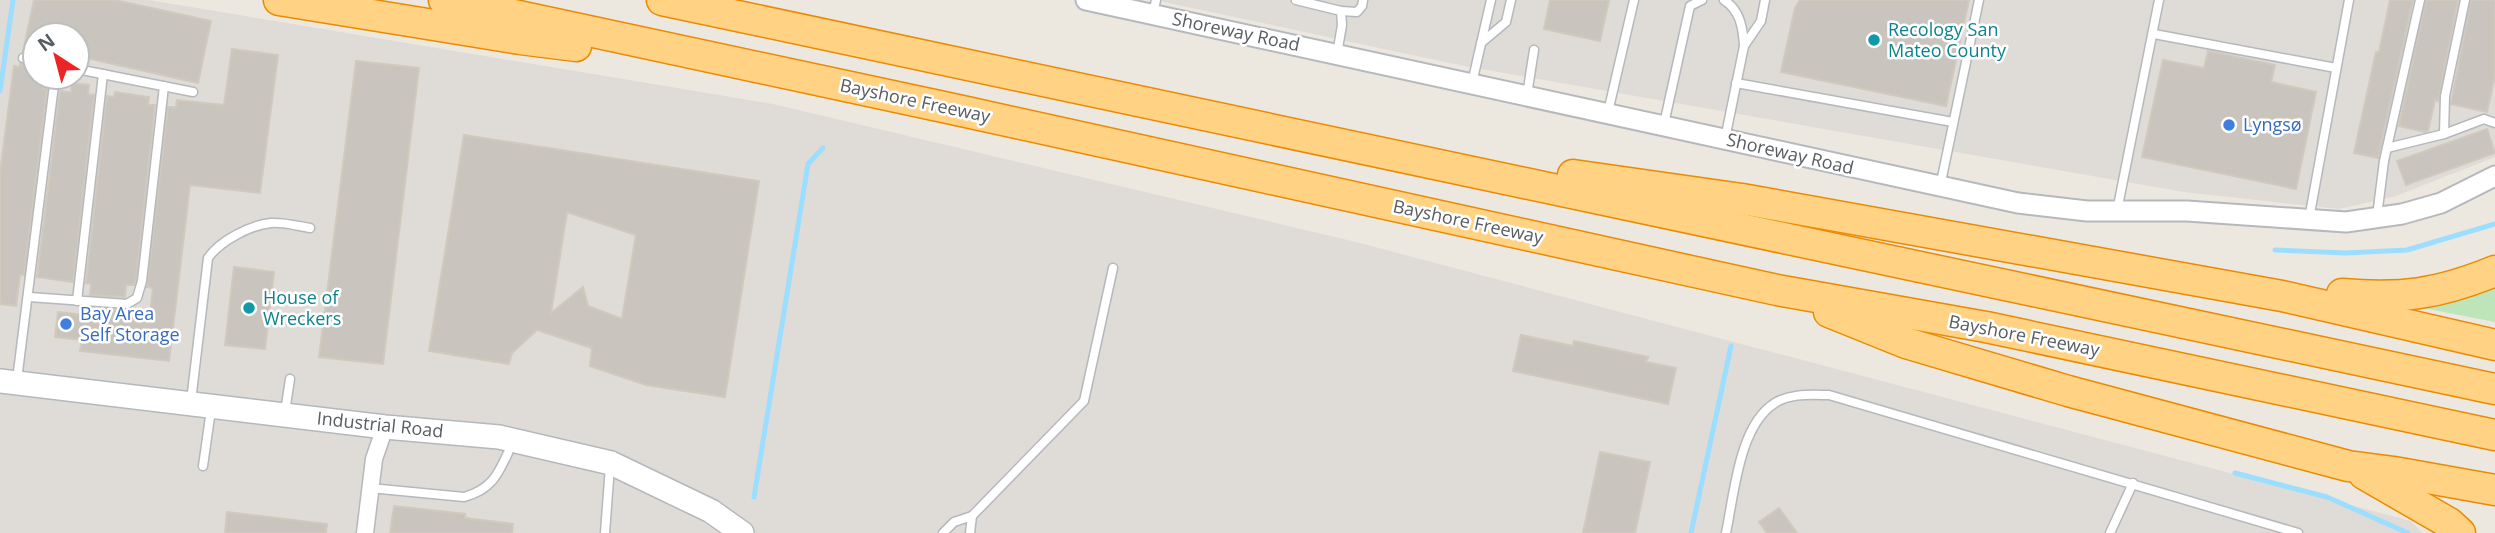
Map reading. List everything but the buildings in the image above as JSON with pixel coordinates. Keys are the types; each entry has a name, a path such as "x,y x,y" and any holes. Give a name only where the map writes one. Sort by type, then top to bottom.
{"highway":[{"path":"279,0 520,39 751,65"},
{"name":"Bayshore Freeway","path":"444,0 1777,290 1986,327 2495,435"},
{"path":"662,0 2495,389"},
{"path":"1344,145 1730,197 2282,296 2495,345"},
{"path":"2282,296 2328,293 2382,298 2411,295 2459,284 2495,271"},
{"path":"1777,290 1906,343 2068,391 2348,466 2394,471 2495,490"},
{"path":"2348,466 2412,501 2460,533"}],"main road":[{"name":"Industrial Road","path":"8,382 514,440 611,463 711,511 739,532"}],"street":[{"name":"Shoreway Road","path":"1086,0 1154,7 1337,54 2018,203 2087,211 2187,211 2346,222 2376,219 2441,203 2495,176"},
{"path":"365,533 374,459 385,427"}],"lane":[{"path":"1296,0 1341,11 1357,12 1363,0"},
{"path":"1472,83 1491,0"},
{"path":"1481,43 1506,22 1511,0"},
{"path":"1608,112 1634,0"},
{"path":"1664,124 1690,6 1702,0"},
{"path":"1724,0 1733,5 1738,16 1743,29 1744,46 1725,139"},
{"path":"1738,16 1740,0"},
{"path":"1744,46 1760,21 1765,0"},
{"path":"1940,187 1979,0"},
{"path":"2117,211 2159,0"},
{"path":"2309,219 2349,0"},
{"path":"2376,219 2387,148 2420,0"},
{"path":"2444,134 2445,96 2465,0"},
{"path":"1337,54 1342,25 1341,11"},
{"path":"2154,34 2336,68"},
{"path":"1527,95 1534,50"},
{"path":"91,72 192,92"},
{"path":"78,300 103,74"},
{"path":"1736,83 1953,122"},
{"path":"29,297 127,304 137,298 142,281 164,86"},
{"path":"8,382 29,297 53,91"},
{"path":"2387,148 2444,134 2484,119 2495,123"},
{"path":"203,466 201,405 208,258 224,244 262,225 273,223 310,228"},
{"path":"943,533 954,522 972,516 1084,401 1113,268"},
{"path":"285,415 289,379"},
{"path":"1726,533 1751,430 1775,403 1802,394 1829,396 2298,533"},
{"path":"370,488 464,497 489,486 514,440"},
{"path":"605,533 611,463"},
{"path":"2110,533 2133,483"},
{"path":"970,533 972,516"}],"shaded area":[{"path":"0,0 149,0 773,104 1356,242 2411,521 2422,533 0,533"},
{"path":"1154,0 2495,0 2495,157 2396,196 2339,209 2184,192 1464,66"}],"green space":[{"path":"2495,286 2495,322 2413,306 2473,295"}],"waterway":[{"path":"0,91 13,0"},
{"path":"754,497 808,164 823,148"},
{"path":"2275,250 2346,253 2407,250 2495,224"},
{"path":"1691,533 1731,346"},
{"path":"2235,473 2327,497 2408,533"}],"place":[{"name":"Recology San Mateo County","path":"1874,40"},
{"name":"Lyngsø","path":"2229,125"},
{"name":"House of Wreckers","path":"249,308"},
{"name":"Bay Area Self Storage","path":"66,324"}]}
